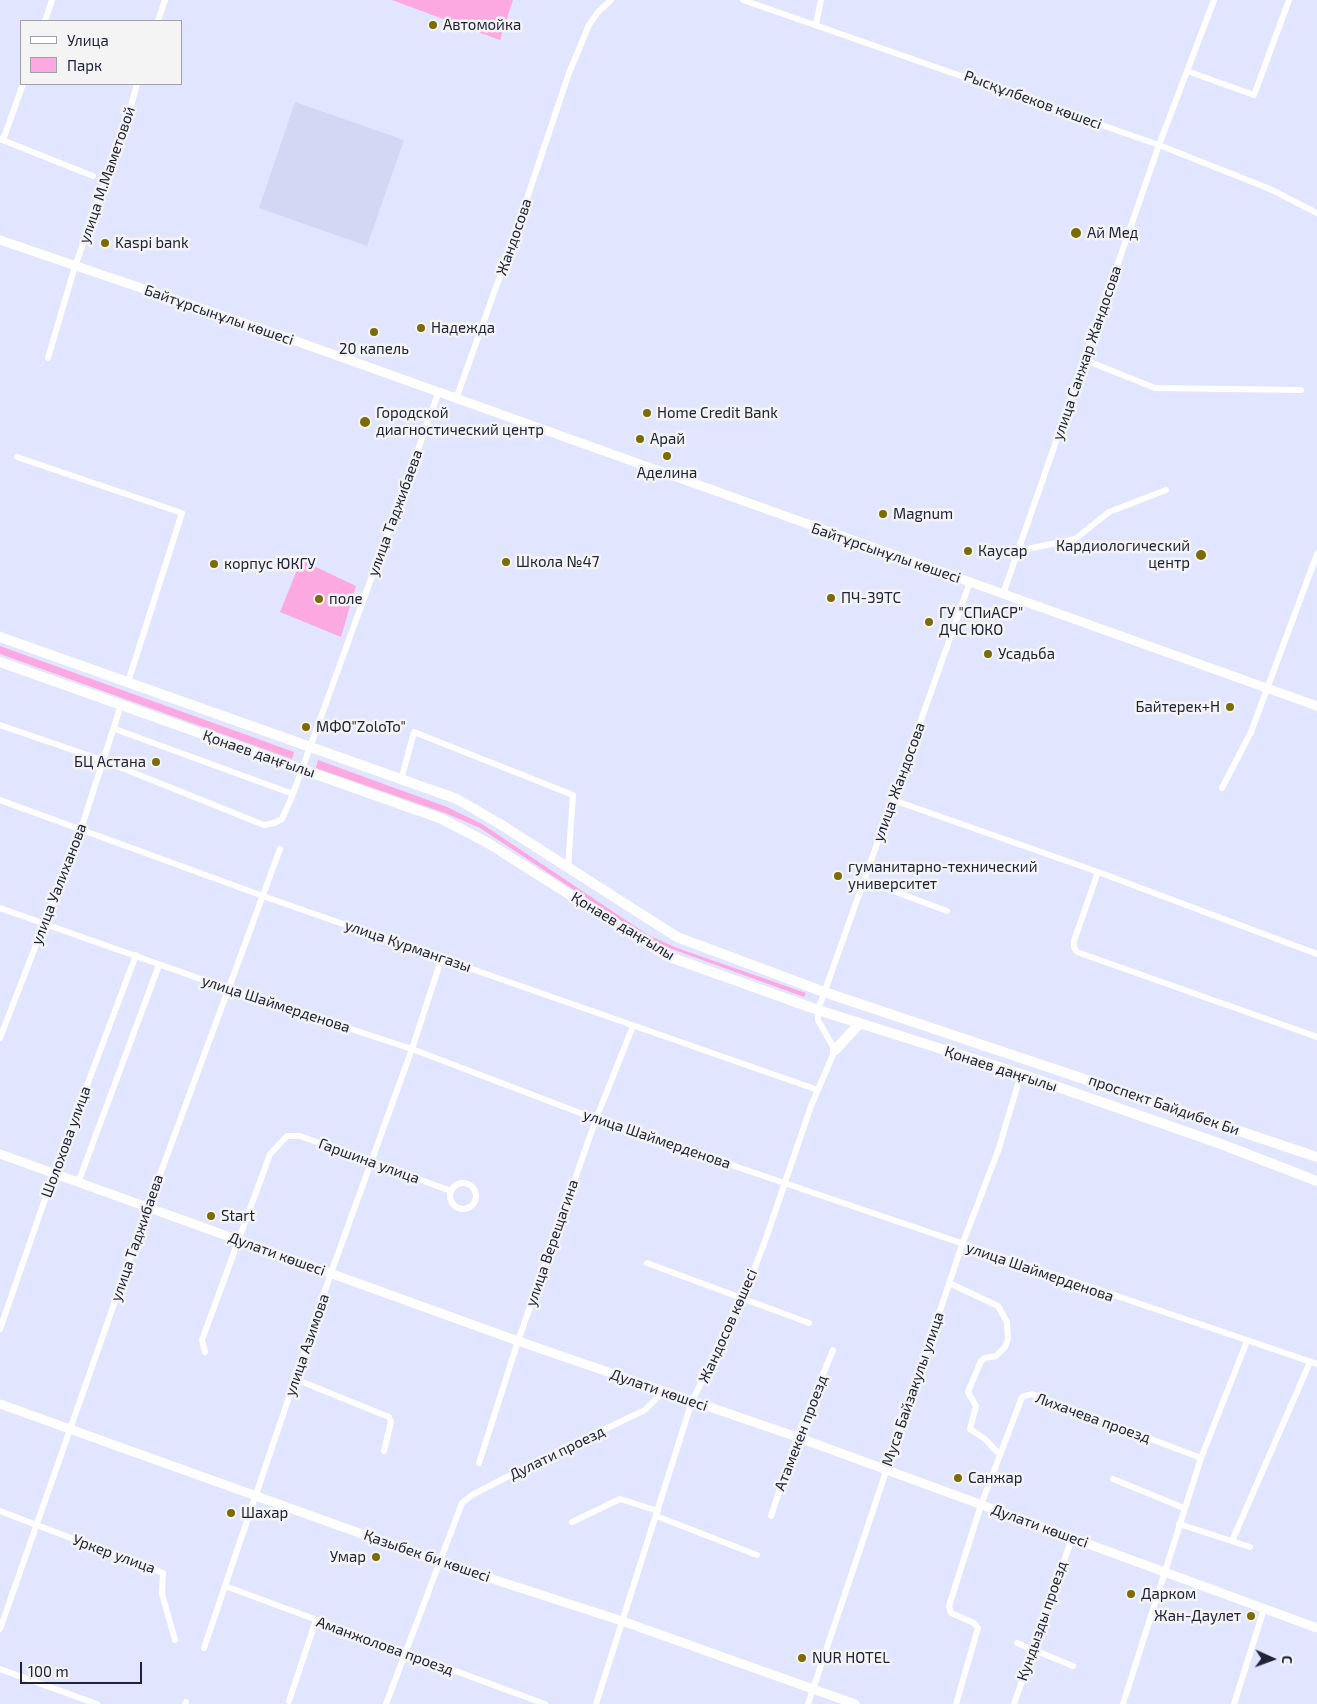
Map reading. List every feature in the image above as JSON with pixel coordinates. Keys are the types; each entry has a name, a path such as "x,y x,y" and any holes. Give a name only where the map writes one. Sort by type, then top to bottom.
{"main road":[{"name":"Байтұрсынұлы көшесі","path":"0,240 282,336 438,394 1317,706"},
{"name":"Қонаев даңғылы","path":"0,637 457,799 500,824 677,937 839,997"},
{"name":"Қонаев даңғылы","path":"0,662 442,819 488,843 667,956 818,1010 1021,1074 1221,1144 1317,1181"},
{"name":"проспект Байдибек Би","path":"839,997 1317,1157"},
{"path":"835,1050 860,1023"},
{"name":"Дулати көшесі","path":"0,1154 518,1341 886,1469 1317,1628"},
{"name":"Қазыбек би көшесі","path":"0,1404 70,1431 440,1562 622,1620 855,1704"}],"street":[{"path":"45,20 52,0"},
{"path":"158,20 165,0"},
{"name":"Жандосова","path":"456,400 569,73 589,25 610,0"},
{"name":"Рысқұлбеков көшесі","path":"743,0 1159,145 1270,189 1317,213"},
{"path":"816,24 820,0"},
{"path":"1187,70 1254,95 1289,0"},
{"name":"улица Санжар Жандосова","path":"1003,594 1211,1"},
{"path":"22,85 1,139 93,176"},
{"name":"улица М.Маметовой","path":"48,358 75,266 123,135 137,85"},
{"path":"1085,360 1155,388 1302,390"},
{"name":"улица Таджибаева","path":"0,725 102,760 264,825 282,819 303,770 310,746 438,394"},
{"path":"17,457 182,513 128,682"},
{"path":"1018,551 1075,538 1109,512 1166,490"},
{"path":"1222,788 1251,732 1317,554"},
{"name":"улица Жандосова","path":"818,1010 970,582"},
{"name":"улица Уалиханова","path":"0,1038 81,829 102,760 115,729 121,705"},
{"path":"115,729 293,794"},
{"path":"400,780 414,732 573,795 568,869"},
{"name":"улица Курмангазы","path":"0,800 263,896 818,1090"},
{"path":"892,800 1098,872 1317,954"},
{"name":"улица Таджибаева","path":"0,1629 148,1207 280,849"},
{"path":"1098,872 1074,941 1074,947 1077,952 1317,1037"},
{"path":"864,880 947,910"},
{"name":"улица Шаймерденова","path":"0,908 136,955 228,990 412,1049 596,1119 962,1245 1314,1363"},
{"name":"Шолохова улица","path":"0,1329 54,1173 136,955"},
{"name":"улица Азимова","path":"204,1648 331,1273 412,1049 442,957"},
{"name":"Шолохова улица","path":"78,1183 159,965"},
{"path":"818,1010 818,1020 835,1050"},
{"name":"улица Верещагина","path":"479,1463 518,1341 596,1119 633,1026"},
{"name":"Жандосов көшесі","path":"596,1704 692,1401 743,1298 765,1241 783,1183 835,1050"},
{"name":"Муса Байзакулы улица","path":"808,1704 962,1245 998,1151 1021,1074"},
{"name":"Гаршина улица","path":"238,1240 270,1154 287,1136 300,1136 451,1191"},
{"name":"Гаршина улица","path":"462,1183 469,1185 475,1191 474,1203 468,1208 460,1209 453,1205 450,1198 451,1191 455,1186 462,1183"},
{"path":"205,1352 202,1340 238,1240"},
{"path":"647,1263 809,1323"},
{"path":"949,1284 998,1306 1008,1322 1008,1339 1005,1347 996,1356 985,1358 981,1361 968,1392 976,1406 970,1429 985,1439 1000,1455"},
{"path":"1122,1704 1166,1571 1184,1508 1247,1341"},
{"name":"Атамекен проезд","path":"771,1516 797,1437 833,1350"},
{"path":"1232,1541 1314,1363"},
{"path":"295,1379 389,1417 391,1422 384,1451"},
{"name":"Дулати проезд","path":"440,1562 462,1503 472,1495 645,1410 664,1392"},
{"name":"Лихачева проезд","path":"956,1704 978,1628 974,1623 951,1613 949,1606 981,1505 1022,1397 1032,1394 1202,1458"},
{"path":"1113,1480 1184,1508"},
{"path":"572,1522 620,1499 757,1555"},
{"name":"Уркер улица","path":"0,1512 163,1573 162,1594 175,1640"},
{"path":"1179,1524 1250,1547"},
{"name":"Кундызды проезд","path":"1014,1704 1031,1649 1072,1538"},
{"path":"386,1704 440,1562"},
{"name":"Аманжолова проезд","path":"225,1586 545,1704"},
{"path":"1234,1704 1264,1609"},
{"path":"289,1700 316,1620"},
{"path":"1017,1643 1074,1666"},
{"path":"0,1669 76,1700 97,1704"}],"shaded area":[{"path":"295,102 404,140 367,246 259,208"}],"green space":[{"path":"392,0 513,0 500,40"},
{"name":"поле","path":"301,560 356,586 341,637 280,612"},
{"path":"0,646 294,752 292,759 0,654"},
{"path":"318,760 447,807 482,824 648,935 677,948 806,993 804,997 661,945 638,932 480,828 445,813 316,768"}],"place":[{"name":"Автомойка","path":"433,25"},
{"name":"Ай Мед","path":"1076,233"},
{"name":"Kaspi bank","path":"105,243"},
{"name":"Надежда","path":"421,328"},
{"name":"20 капель","path":"374,332"},
{"name":"Home Credit Bank","path":"647,413"},
{"name":"Городской диагностический центр","path":"365,422"},
{"name":"Арай","path":"640,439"},
{"name":"Аделина","path":"667,456"},
{"name":"Magnum","path":"883,514"},
{"name":"Каусар","path":"968,551"},
{"name":"Кардиологический центр","path":"1201,555"},
{"name":"Школа №47","path":"506,562"},
{"name":"корпус ЮКГУ","path":"214,564"},
{"name":"ПЧ-39ТС","path":"831,598"},
{"name":"поле","path":"319,599"},
{"name":"ГУ \"СПиАСР\" ДЧС ЮКО","path":"929,622"},
{"name":"Усадьба","path":"988,654"},
{"name":"Байтерек+Н","path":"1230,707"},
{"name":"МФО\"ZoloTo\"","path":"306,727"},
{"name":"БЦ Астана","path":"156,762"},
{"name":"гуманитарно-технический университет","path":"838,876"},
{"name":"Start","path":"211,1216"},
{"name":"Санжар","path":"958,1478"},
{"name":"Шахар","path":"231,1513"},
{"name":"Умар","path":"376,1557"},
{"name":"Дарком","path":"1131,1594"},
{"name":"Жан-Даулет","path":"1251,1616"},
{"name":"NUR HOTEL","path":"802,1658"}]}
